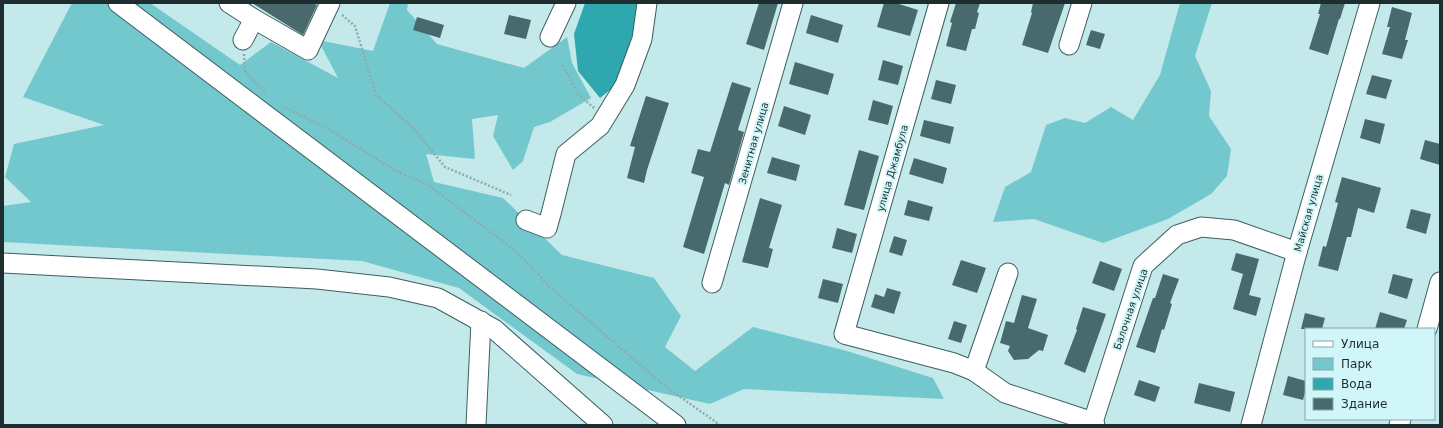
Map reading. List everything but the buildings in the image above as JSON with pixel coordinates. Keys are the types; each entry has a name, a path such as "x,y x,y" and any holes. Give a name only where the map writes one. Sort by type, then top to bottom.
{"street":[{"path":"118,3 676,425"},
{"path":"229,3 308,50 329,4"},
{"path":"550,37 566,3"},
{"path":"526,220 547,228 566,154 600,126 625,85 642,39 646,3"},
{"name":"Зенитная улица","path":"712,283 793,3"},
{"name":"улица Джамбула","path":"939,3 844,334 954,363 974,371"},
{"path":"1069,46 1082,3"},
{"name":"Майская улица","path":"1251,425 1297,252 1370,3"},
{"path":"242,40 254,19"},
{"name":"Балочная улица","path":"1094,424 1143,266 1177,235 1201,227 1234,230 1297,252"},
{"path":"3,263 318,279 389,287 438,298 494,328 603,425"},
{"path":"1008,272 974,371 1004,393 1094,424"},
{"path":"1427,328 1440,282"},
{"path":"476,425 481,321"}],"path":[{"path":"329,4 355,26 376,95 414,128 445,167 511,195"},
{"path":"242,40 246,72 268,96"},
{"path":"563,65 578,94 605,118"},
{"path":"280,105 330,130 396,171 427,184 518,252 549,286 656,378 720,425"}],"green space":[{"path":"72,3 150,3 240,65 271,42 338,78 318,40 373,51 390,3 408,3 407,10 437,44 524,68 567,37 572,63 591,98 550,122 534,127 523,161 513,170 493,136 498,115 472,119 475,159 426,154 434,182 503,198 562,255 654,278 681,316 665,347 695,371 753,327 847,351 933,378 944,399 744,389 710,404 577,374 459,288 362,261 3,242 3,206 31,202 5,177 14,144 104,125 23,97"},
{"path":"1180,3 1212,3 1195,56 1211,91 1209,116 1231,149 1227,176 1211,194 1168,219 1103,243 1034,219 993,222 1005,187 1031,172 1046,125 1065,118 1085,123 1111,107 1133,120 1160,75"}],"water":[{"path":"585,3 636,3 639,12 626,56 615,86 600,98 578,71 574,34"}]}
